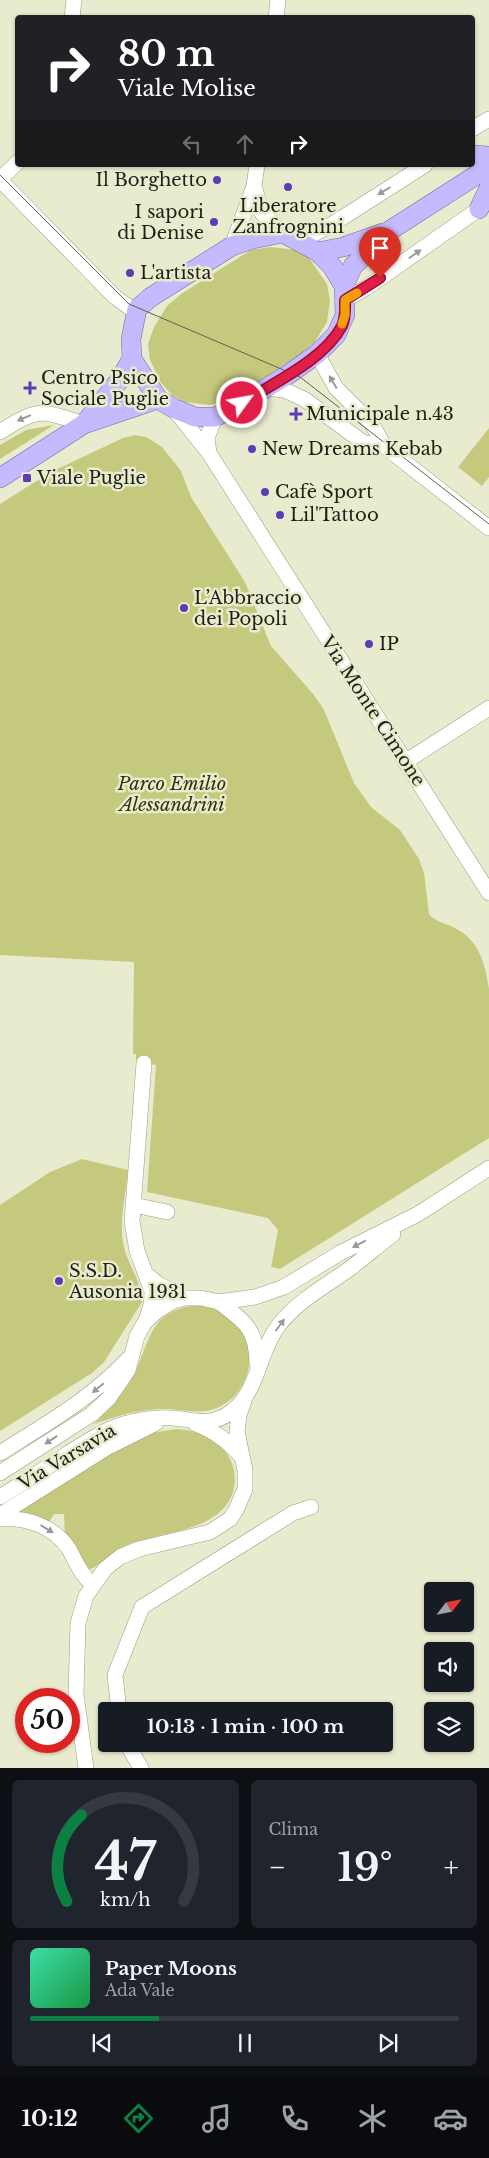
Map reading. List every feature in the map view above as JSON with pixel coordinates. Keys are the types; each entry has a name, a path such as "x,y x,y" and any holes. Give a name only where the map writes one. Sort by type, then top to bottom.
{"main road":[{"path":"475,155 489,156"},
{"path":"132,359 166,404 196,417 215,417 265,388 317,354 328,344 342,325 345,315 345,293 353,266 389,231 489,166"},
{"path":"479,209 489,188"},
{"path":"318,252 389,231"},
{"path":"0,478 84,424 118,382 132,359 131,339 136,312 151,297 232,246 253,239 283,233 318,252 332,266 345,293"},
{"path":"84,424 166,404"}],"street":[{"path":"72,15 74,0"},
{"path":"276,15 278,0"},
{"path":"475,127 489,119"},
{"path":"15,165 0,179 122,303 136,312"},
{"path":"232,246 254,186 257,167"},
{"path":"300,241 331,225 422,167"},
{"path":"254,186 262,214 283,233"},
{"path":"345,293 366,288 479,209"},
{"path":"317,354 336,388 372,424 384,446 489,528"},
{"path":"265,388 284,390 304,399 364,443 384,446"},
{"name":"Via Monte Cimone","path":"166,404 209,453 489,893"},
{"path":"0,432 18,421 39,412 52,413 84,424"},
{"path":"209,453 207,438 215,417"},
{"path":"405,762 489,708"},
{"path":"144,1063 134,1205 134,1241 152,1291 151,1305 145,1322"},
{"name":"Via Varsavia","path":"0,1497 86,1442 113,1428 147,1419 181,1419 201,1422 217,1419 231,1412 244,1400 253,1385 268,1342 288,1315 314,1292 351,1268 418,1214 489,1168"},
{"path":"134,1205 167,1212"},
{"name":"Via Varsavia","path":"0,1473 100,1407 122,1380 133,1353 137,1336 145,1322 158,1310 173,1301 185,1298 201,1298 219,1302 255,1297 284,1287 340,1253 418,1214"},
{"path":"146,1274 158,1284 185,1298"},
{"name":"Via Varsavia","path":"219,1302 245,1322 253,1336 257,1351 258,1368"},
{"name":"Via Varsavia","path":"0,1453 82,1401 109,1379 133,1353"},
{"path":"86,1768 77,1712 76,1679 81,1607 93,1585 112,1562 130,1552 203,1535 224,1524 236,1510 245,1489 245,1470 237,1432 239,1415 244,1400"},
{"path":"0,1515 124,1438 157,1423 181,1419 220,1435 241,1456"},
{"path":"118,1702 115,1675 142,1607 293,1513 310,1507"},
{"path":"0,1520 22,1519 35,1522 59,1537 68,1547 85,1578 93,1585"},
{"path":"132,1752 141,1768"}],"green space":[{"path":"271,247 296,250 309,258 327,284 330,300 327,322 314,343 295,358 228,401 209,405 185,402 173,396 161,383 150,360 148,344 154,327 167,306 181,294 251,250"},
{"path":"54,425 0,459 0,445 26,430"},
{"path":"489,428 489,477 482,486 458,467"},
{"name":"Parco Emilio Alessandrini","path":"135,435 146,437 162,447 181,471 191,497 245,582 271,646 314,695 324,710 354,783 371,807 400,830 419,859 424,873 429,914 434,919 462,932 475,945 483,961 489,989 489,1138 280,1269 271,1267 278,1230 268,1218 147,1192 156,1065 136,1062 136,1054 133,1054 134,962 0,955 0,504 51,472 123,438"},
{"name":"S.S.D. Ausonia 1931","path":"82,1159 128,1170 122,1218 122,1237 126,1254 138,1281 142,1302 104,1362 92,1373 0,1431 0,1205 50,1172"},
{"path":"202,1305 218,1311 233,1320 246,1339 249,1350 247,1374 236,1394 228,1402 211,1410 146,1410 94,1424 114,1403 131,1380 148,1340 161,1320 171,1312 184,1307"},
{"path":"177,1429 193,1431 214,1440 225,1451 233,1467 235,1484 226,1505 215,1516 202,1523 125,1546 90,1569 86,1568 65,1535 64,1514 54,1514 49,1522 17,1512 126,1442 150,1433"}],"tram line":[{"path":"0,175 129,304 300,377 489,524"}],"slow traffic":[{"path":"342,324 345,315 345,300 357,293"}],"place":[{"name":"Il Borghetto","path":"217,180"},
{"name":"Liberatore Zanfrognini","path":"288,187"},
{"name":"I sapori di Denise","path":"214,222"},
{"name":"L'artista","path":"130,273"},
{"name":"Centro Psico Sociale Puglie","path":"30,388"},
{"name":"Municipale n.43","path":"296,414"},
{"name":"New Dreams Kebab","path":"252,449"},
{"name":"Viale Puglie","path":"27,478"},
{"name":"Cafè Sport","path":"265,492"},
{"name":"Lil'Tattoo","path":"280,515"},
{"name":"L’Abbraccio dei Popoli","path":"184,608"},
{"name":"IP","path":"369,644"},
{"name":"S.S.D. Ausonia 1931","path":"59,1281"}],"route":[{"path":"242,403 317,354 336,335 342,325 345,315 345,300 380,278"}]}
